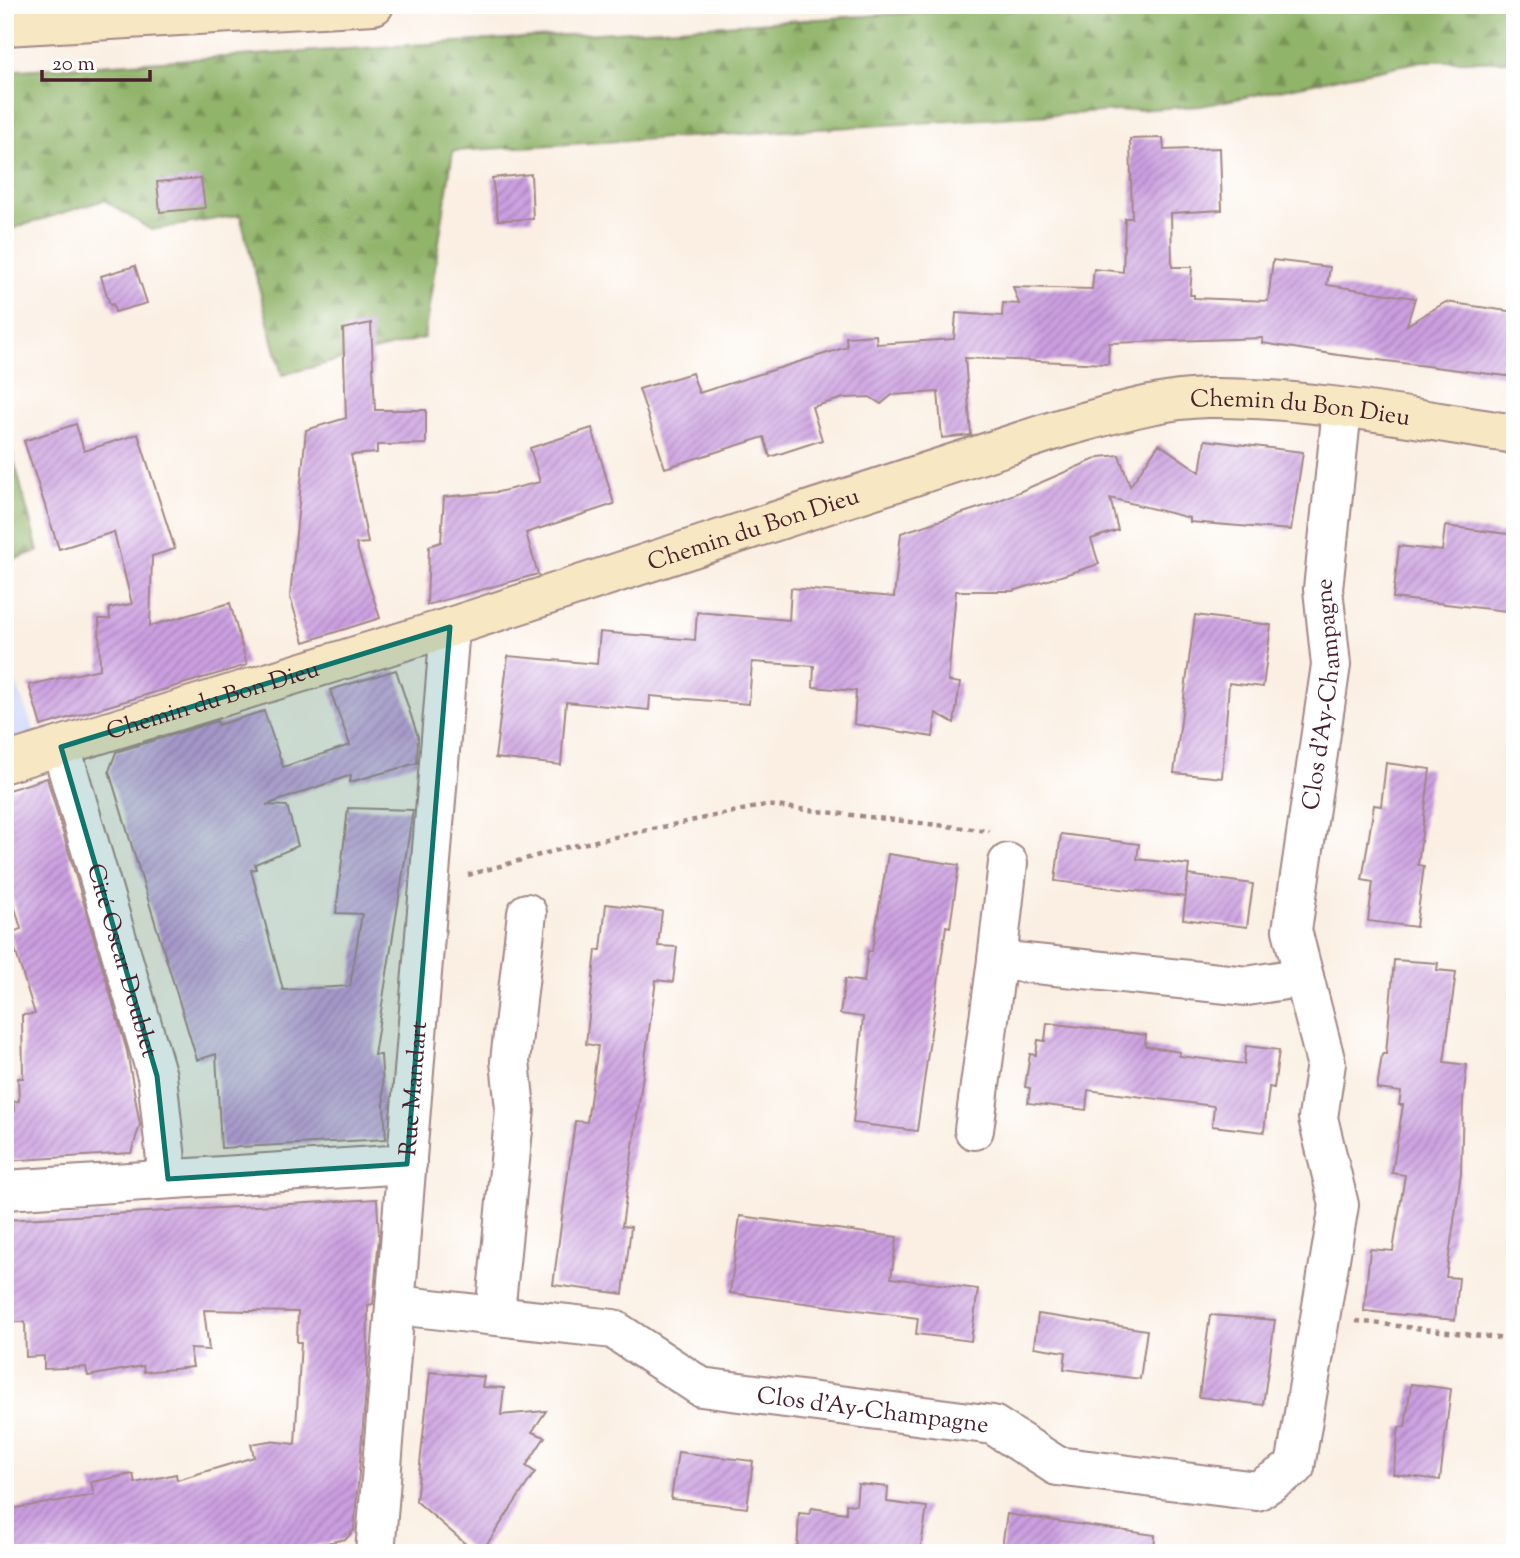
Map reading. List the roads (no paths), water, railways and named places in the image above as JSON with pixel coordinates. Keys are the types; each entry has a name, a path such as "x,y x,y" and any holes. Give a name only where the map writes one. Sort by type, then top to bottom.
{"street":[{"path":"5,26 374,5"},
{"name":"Chemin du Bon Dieu","path":"5,763 450,627 1062,428 1142,405 1207,398 1342,409 1515,434"},
{"name":"Clos d'Ay-Champagne","path":"396,1306 495,1314 613,1329 701,1387 993,1425 1057,1466 1256,1491 1295,1467 1339,1205 1318,1118 1326,1063 1292,930 1331,665 1323,589 1342,409"},
{"name":"Rue Mandart","path":"375,1553 450,627"},
{"name":"Cité Oscar Doublet","path":"61,747 158,1076 168,1179"},
{"path":"974,1130 1008,863"},
{"path":"495,1314 515,1109 510,1061 527,913"},
{"path":"997,961 1247,986 1304,977"},
{"path":"5,1189 407,1164"}]}
